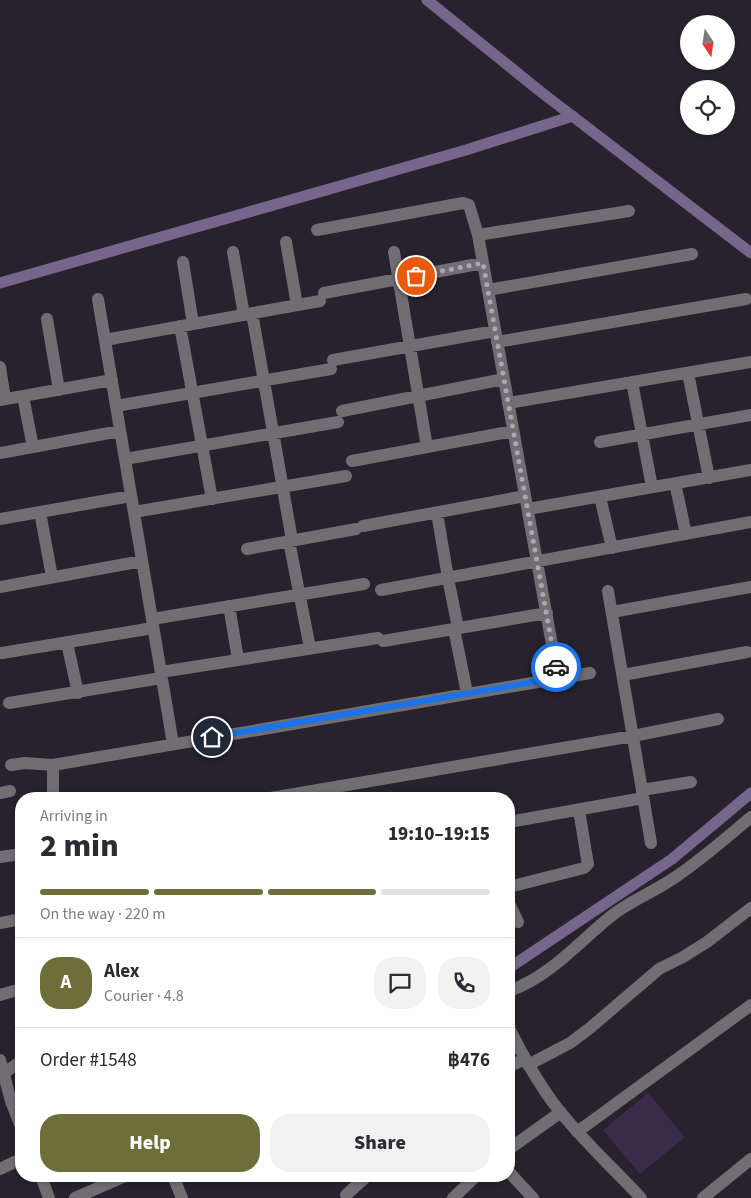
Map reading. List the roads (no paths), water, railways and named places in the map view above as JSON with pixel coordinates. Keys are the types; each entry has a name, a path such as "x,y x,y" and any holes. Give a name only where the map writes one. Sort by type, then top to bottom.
{"street":[{"path":"317,230 463,203 469,205 478,235 558,678"},
{"path":"478,235 628,211"},
{"path":"286,242 297,305"},
{"path":"233,252 264,380 274,433 298,595 310,648"},
{"path":"394,252 427,447"},
{"path":"488,290 692,254"},
{"path":"183,262 194,324"},
{"path":"105,340 297,305 322,297 399,279 483,263"},
{"path":"98,299 173,744"},
{"path":"116,406 264,380 409,345 496,336 746,299"},
{"path":"47,319 59,390"},
{"path":"180,326 212,499"},
{"path":"508,403 751,362"},
{"path":"0,367 3,400 112,380"},
{"path":"688,373 709,478"},
{"path":"125,459 274,433 417,396 504,379"},
{"path":"632,382 652,487"},
{"path":"23,396 33,447"},
{"path":"600,442 751,416"},
{"path":"0,453 120,431"},
{"path":"352,461 513,431"},
{"path":"247,549 437,512 600,497 675,483 750,474"},
{"path":"134,512 346,476"},
{"path":"675,483 686,534"},
{"path":"0,519 131,496"},
{"path":"600,497 612,548"},
{"path":"40,512 52,577"},
{"path":"437,512 467,693"},
{"path":"381,590 751,522"},
{"path":"0,587 142,561"},
{"path":"2,654 67,643 229,606 364,584"},
{"path":"612,612 751,586"},
{"path":"608,591 651,843"},
{"path":"229,606 238,660"},
{"path":"9,704 78,693 238,660 310,648 456,629 547,613"},
{"path":"67,643 78,693"},
{"path":"623,675 747,652"},
{"path":"11,765 25,763 53,765 590,672"},
{"path":"306,792 633,736 718,719"},
{"path":"53,765 53,792"},
{"path":"515,821 579,810 691,782"},
{"path":"515,885 584,868 588,864 579,810"},
{"path":"515,988 538,978 565,958 616,912 673,879 749,823"},
{"path":"0,857 15,855"},
{"path":"515,1065 570,1043 659,970 707,942 751,908"},
{"path":"515,916 518,922"},
{"path":"0,923 15,920"},
{"path":"0,995 15,991"},
{"path":"577,1132 751,1006"},
{"path":"515,1040 526,1062 561,1112 577,1132 641,1198"},
{"path":"0,1060 2,1074 15,1110"},
{"path":"2,1074 15,1065"},
{"path":"515,1145 561,1112"},
{"path":"703,1198 751,1160"},
{"path":"0,1169 15,1162"},
{"path":"515,1178 533,1198"},
{"path":"43,1182 49,1198"},
{"path":"76,1198 112,1182"},
{"path":"175,1182 182,1198"},
{"path":"346,1195 360,1182"},
{"path":"453,1198 470,1182"}],"waterway":[{"path":"427,0 541,92 751,253"},
{"path":"0,283 466,150 573,116"},
{"path":"515,964 672,859 751,793"}]}
